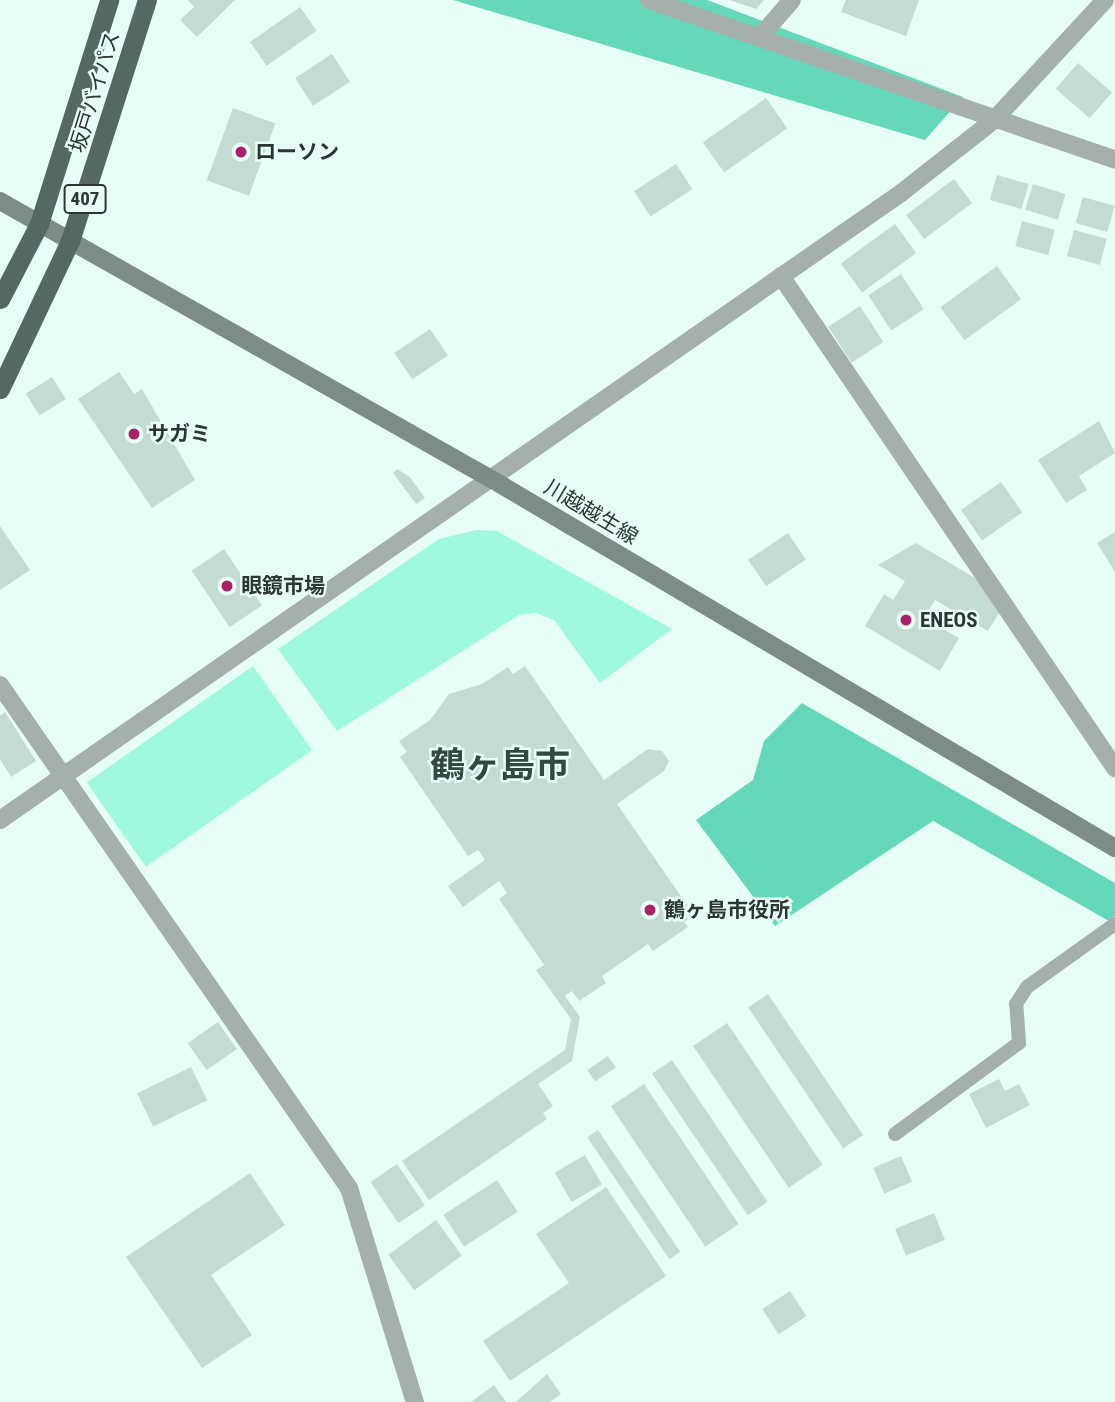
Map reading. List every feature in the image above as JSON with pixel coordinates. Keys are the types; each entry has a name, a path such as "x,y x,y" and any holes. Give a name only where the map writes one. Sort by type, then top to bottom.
{"highway":[{"name":"坂戸バイパス","path":"0,299 39,224 109,0"},
{"name":"坂戸バイパス","path":"0,389 70,241 147,0"}],"main road":[{"name":"川越越生線","path":"0,201 493,480 1115,848"}],"street":[{"path":"649,0 1115,160"},
{"path":"759,38 792,0"},
{"path":"0,820 493,480 901,193 994,120 1105,0"},
{"path":"781,276 1115,768"},
{"path":"0,685 349,1188 415,1402"}],"lane":[{"path":"895,1134 1019,1043 1016,1004 1027,987 1115,924"}],"green space":[{"path":"453,0 707,0 963,97 925,140"},
{"path":"476,530 497,531 672,629 600,683 554,620 536,613 519,615 337,731 278,649 439,539"},
{"path":"253,666 312,750 146,867 87,782"},
{"path":"802,703 1115,883 1115,916 1109,921 933,821 775,926 696,820 753,780 764,741"}],"building":[{"path":"188,0 235,0 197,37 180,20 194,7"},
{"path":"729,0 764,0 756,9"},
{"path":"846,0 919,0 906,36 841,12"},
{"path":"300,7 317,31 267,66 250,42"},
{"path":"332,54 350,82 313,106 295,78"},
{"path":"1078,63 1112,93 1090,118 1056,89"},
{"path":"766,98 787,128 724,172 703,142"},
{"name":"ローソン","path":"233,108 275,123 249,196 207,180"},
{"path":"676,164 692,189 650,216 634,191"},
{"path":"997,175 1029,184 1022,209 990,200"},
{"path":"954,179 972,203 924,239 906,215"},
{"path":"1033,184 1066,194 1058,220 1025,210"},
{"path":"1083,197 1115,206 1107,232 1076,223"},
{"path":"1022,221 1055,230 1048,255 1015,246"},
{"path":"895,224 916,253 862,293 841,263"},
{"path":"1074,230 1107,239 1100,265 1067,256"},
{"path":"997,266 1021,299 964,340 940,307"},
{"path":"901,274 924,309 891,330 868,295"},
{"path":"860,306 883,342 852,363 828,327"},
{"path":"430,329 448,356 412,380 394,353"},
{"path":"119,372 134,394 142,389 195,480 152,508 78,399"},
{"path":"52,377 66,399 39,415 26,393"},
{"path":"1099,421 1115,453 1079,476 1087,490 1066,503 1038,460"},
{"path":"397,469 410,477 425,498 416,504 393,473"},
{"path":"1001,482 1022,512 982,540 961,510"},
{"path":"0,526 30,570 0,590"},
{"path":"1115,532 1115,572 1097,543"},
{"path":"788,533 806,560 766,586 748,560"},
{"path":"916,543 975,578 1000,611 988,631 935,600 924,618 959,638 940,671 865,626 884,594 893,600 905,581 878,565"},
{"path":"224,549 262,605 230,627 192,571"},
{"path":"525,666 604,780 648,749 662,751 669,761 664,771 617,804 694,915 684,922 688,927 653,951 648,944 602,976 606,983 579,1001 572,991 565,996 580,1017 572,1061 538,1084 553,1106 543,1113 547,1119 429,1200 402,1161 565,1050 571,1019 536,970 544,965 499,899 507,893 499,881 463,907 448,886 485,860 478,850 468,856 400,757 407,752 399,741 430,720 449,694 482,684 508,667 513,674"},
{"path":"5,712 36,761 11,777 0,759 0,716"},
{"path":"768,994 863,1135 843,1148 748,1007"},
{"path":"218,1022 237,1049 207,1070 188,1043"},
{"path":"727,1023 823,1165 789,1188 693,1046"},
{"path":"608,1056 616,1068 595,1082 587,1070"},
{"path":"672,1060 768,1202 748,1215 652,1073"},
{"path":"191,1067 207,1100 153,1127 137,1093"},
{"path":"999,1079 1005,1091 1019,1084 1030,1105 986,1128 969,1094"},
{"path":"644,1084 739,1224 705,1246 611,1106"},
{"path":"598,1130 680,1252 669,1259 587,1137"},
{"path":"585,1155 602,1184 572,1202 555,1172"},
{"path":"901,1156 912,1182 884,1193 873,1168"},
{"path":"397,1164 425,1205 398,1223 370,1182"},
{"path":"250,1173 285,1225 211,1275 252,1335 202,1368 126,1257"},
{"path":"497,1180 518,1212 464,1247 443,1215"},
{"path":"606,1187 666,1276 510,1381 483,1341 569,1283 536,1234"},
{"path":"934,1213 945,1240 906,1256 895,1229"},
{"path":"436,1220 462,1256 414,1290 388,1255"},
{"path":"790,1291 806,1316 779,1334 762,1309"},
{"path":"547,1374 561,1394 550,1402 516,1402"},
{"path":"494,1385 506,1402 471,1402"}],"place":[{"name":"ローソン","path":"241,152"},
{"name":"サガミ","path":"134,434"},
{"name":"眼鏡市場","path":"227,586"},
{"name":"ENEOS","path":"906,620"},
{"name":"鶴ヶ島市役所","path":"650,910"}],"district":[{"name":"鶴ヶ島市","path":"500,766"}]}
